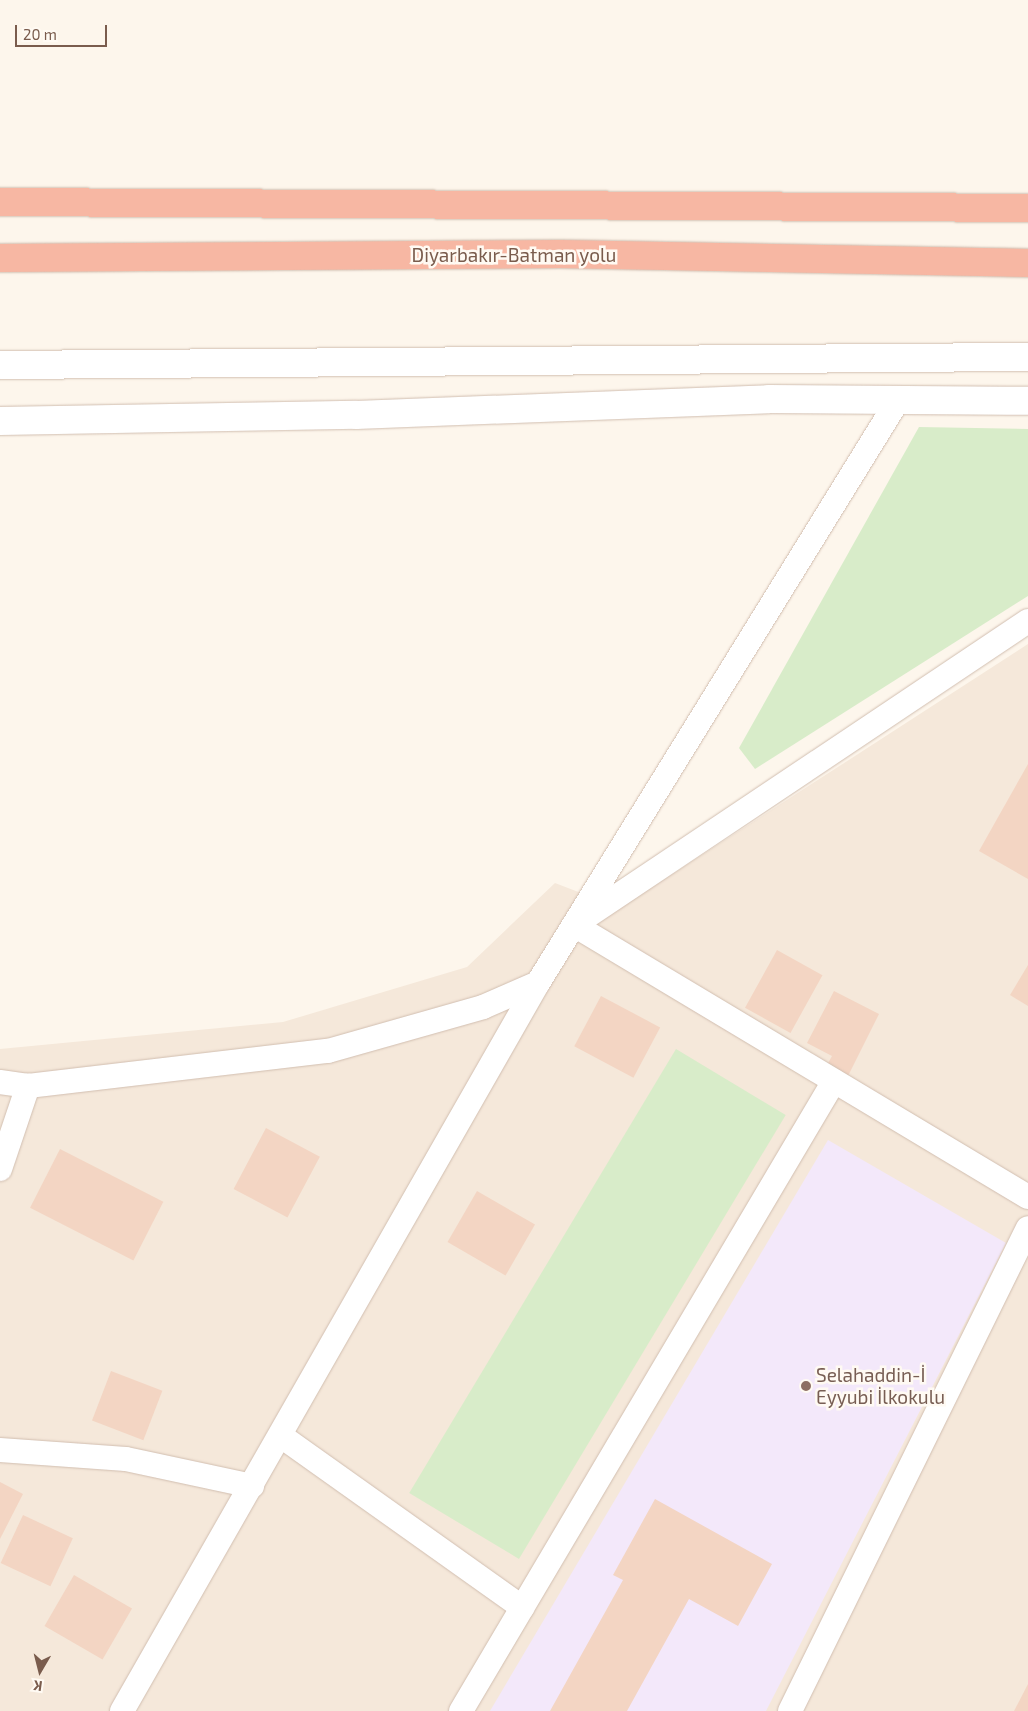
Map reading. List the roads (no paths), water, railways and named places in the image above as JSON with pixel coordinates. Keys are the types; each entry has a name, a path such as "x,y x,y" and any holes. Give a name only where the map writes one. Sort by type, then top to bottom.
{"highway":[{"path":"0,202 1028,208"},
{"name":"Diyarbakır-Batman yolu","path":"0,258 560,254 1028,263"}],"street":[{"path":"0,365 1028,357"},
{"path":"0,421 356,415 769,399 1028,401"},
{"path":"122,1711 281,1436 538,982 898,400"},
{"path":"574,925 1028,621"},
{"path":"574,925 1028,1197"},
{"path":"0,1082 28,1086 328,1051 483,1007 538,982"},
{"path":"461,1711 834,1081"},
{"path":"0,1169 28,1086"},
{"path":"790,1711 1028,1228"},
{"path":"281,1436 522,1608"},
{"path":"0,1450 126,1459 252,1486"}],"place":[{"name":"Selahaddin-İ Eyyubi İlkokulu","path":"806,1386"}]}
